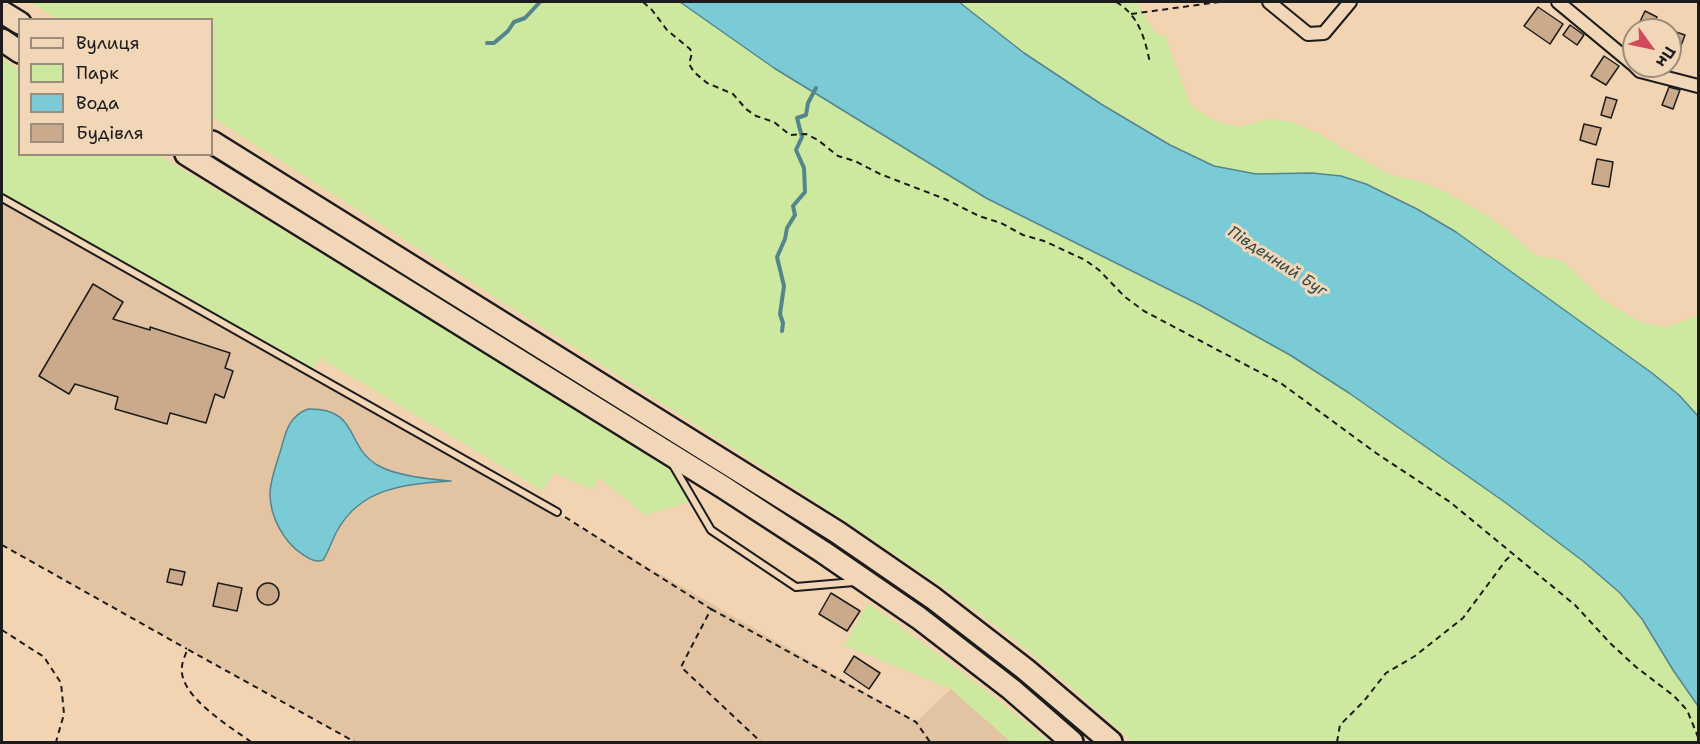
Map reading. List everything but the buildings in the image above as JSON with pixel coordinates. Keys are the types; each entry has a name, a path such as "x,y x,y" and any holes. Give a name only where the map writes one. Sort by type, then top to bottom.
{"highway":[{"path":"2,12 18,22"},
{"path":"2,40 18,51"},
{"path":"213,143 837,532 970,626 1111,742"},
{"path":"189,156 666,451 823,552 919,618 1011,689 1072,742"},
{"path":"823,552 837,532"}],"street":[{"path":"1269,2 1308,34 1324,33 1350,2"},
{"path":"1558,2 1622,56"},
{"path":"1668,78 1698,86"}],"lane":[{"path":"2,198 557,512"},
{"path":"666,451 711,530 796,587 864,581"}],"path":[{"path":"643,2 667,30 690,49 692,53 689,64 698,76 733,94 746,109 756,116 774,122 790,135 806,134 818,140 838,156 945,199 979,216 1001,223 1023,235 1044,241 1085,260 1099,270 1125,297 1144,311 1282,384 1376,453 1450,502 1575,605 1636,667 1674,696 1687,710 1698,737"},
{"path":"1116,2 1131,14 1140,28 1150,63"},
{"path":"1131,14 1219,2"},
{"path":"557,512 711,609 916,722 930,742"},
{"path":"2,544 355,742"},
{"path":"1337,742 1340,725 1364,701 1386,673 1415,656 1463,618 1506,560 1514,554"},
{"path":"711,609 681,667 761,742"},
{"path":"2,630 44,657 61,683 64,714 56,742"},
{"path":"187,649 181,669 186,685 198,702 251,742"}],"shaded area":[{"path":"2,198 311,372 916,722 951,689 1011,742 355,742 2,545"}],"green space":[{"path":"30,2 680,2 790,78 986,198 1200,305 1290,355 1349,393 1506,503 1583,561 1631,604 1698,706 1698,742 1133,742 1008,635 906,562 801,492 213,118 213,18 56,18"},
{"path":"959,2 1136,2 1155,33 1165,36 1191,106 1215,121 1239,127 1267,119 1293,122 1317,133 1388,174 1422,182 1444,191 1486,215 1506,229 1536,256 1554,258 1564,262 1603,300 1643,323 1668,327 1698,315 1698,416 1679,395 1652,373 1467,240 1408,203 1346,178 1233,171 1204,162 1168,143 1071,84"},
{"path":"2,59 18,69 18,156 161,156 675,468 694,501 645,515 599,478 593,490 554,473 543,491 320,358 311,372 2,198"},
{"path":"868,603 983,688 1049,742 1011,742 951,689 844,645"}],"water":[{"name":"Південний Буг","path":"680,2 959,2 1024,53 1101,104 1170,145 1214,166 1256,174 1312,173 1341,176 1366,184 1417,209 1456,232 1652,373 1679,395 1698,416 1698,706 1642,619 1620,593 1583,561 1506,503 1349,393 1290,355 1200,305 986,198 774,68"},
{"path":"308,409 325,410 337,415 345,422 368,458 379,466 404,475 451,481 401,487 372,497 347,516 323,560 310,559 289,543 279,528 272,511 270,494 272,477 287,430 296,416"}],"waterway":[{"path":"487,43 494,43 508,31 514,22 525,18 540,2"},
{"path":"782,331 783,323 780,314 784,286 777,257 787,228 795,215 793,206 805,192 804,168 796,150 802,137 797,118 806,115 808,103 816,88"}]}
